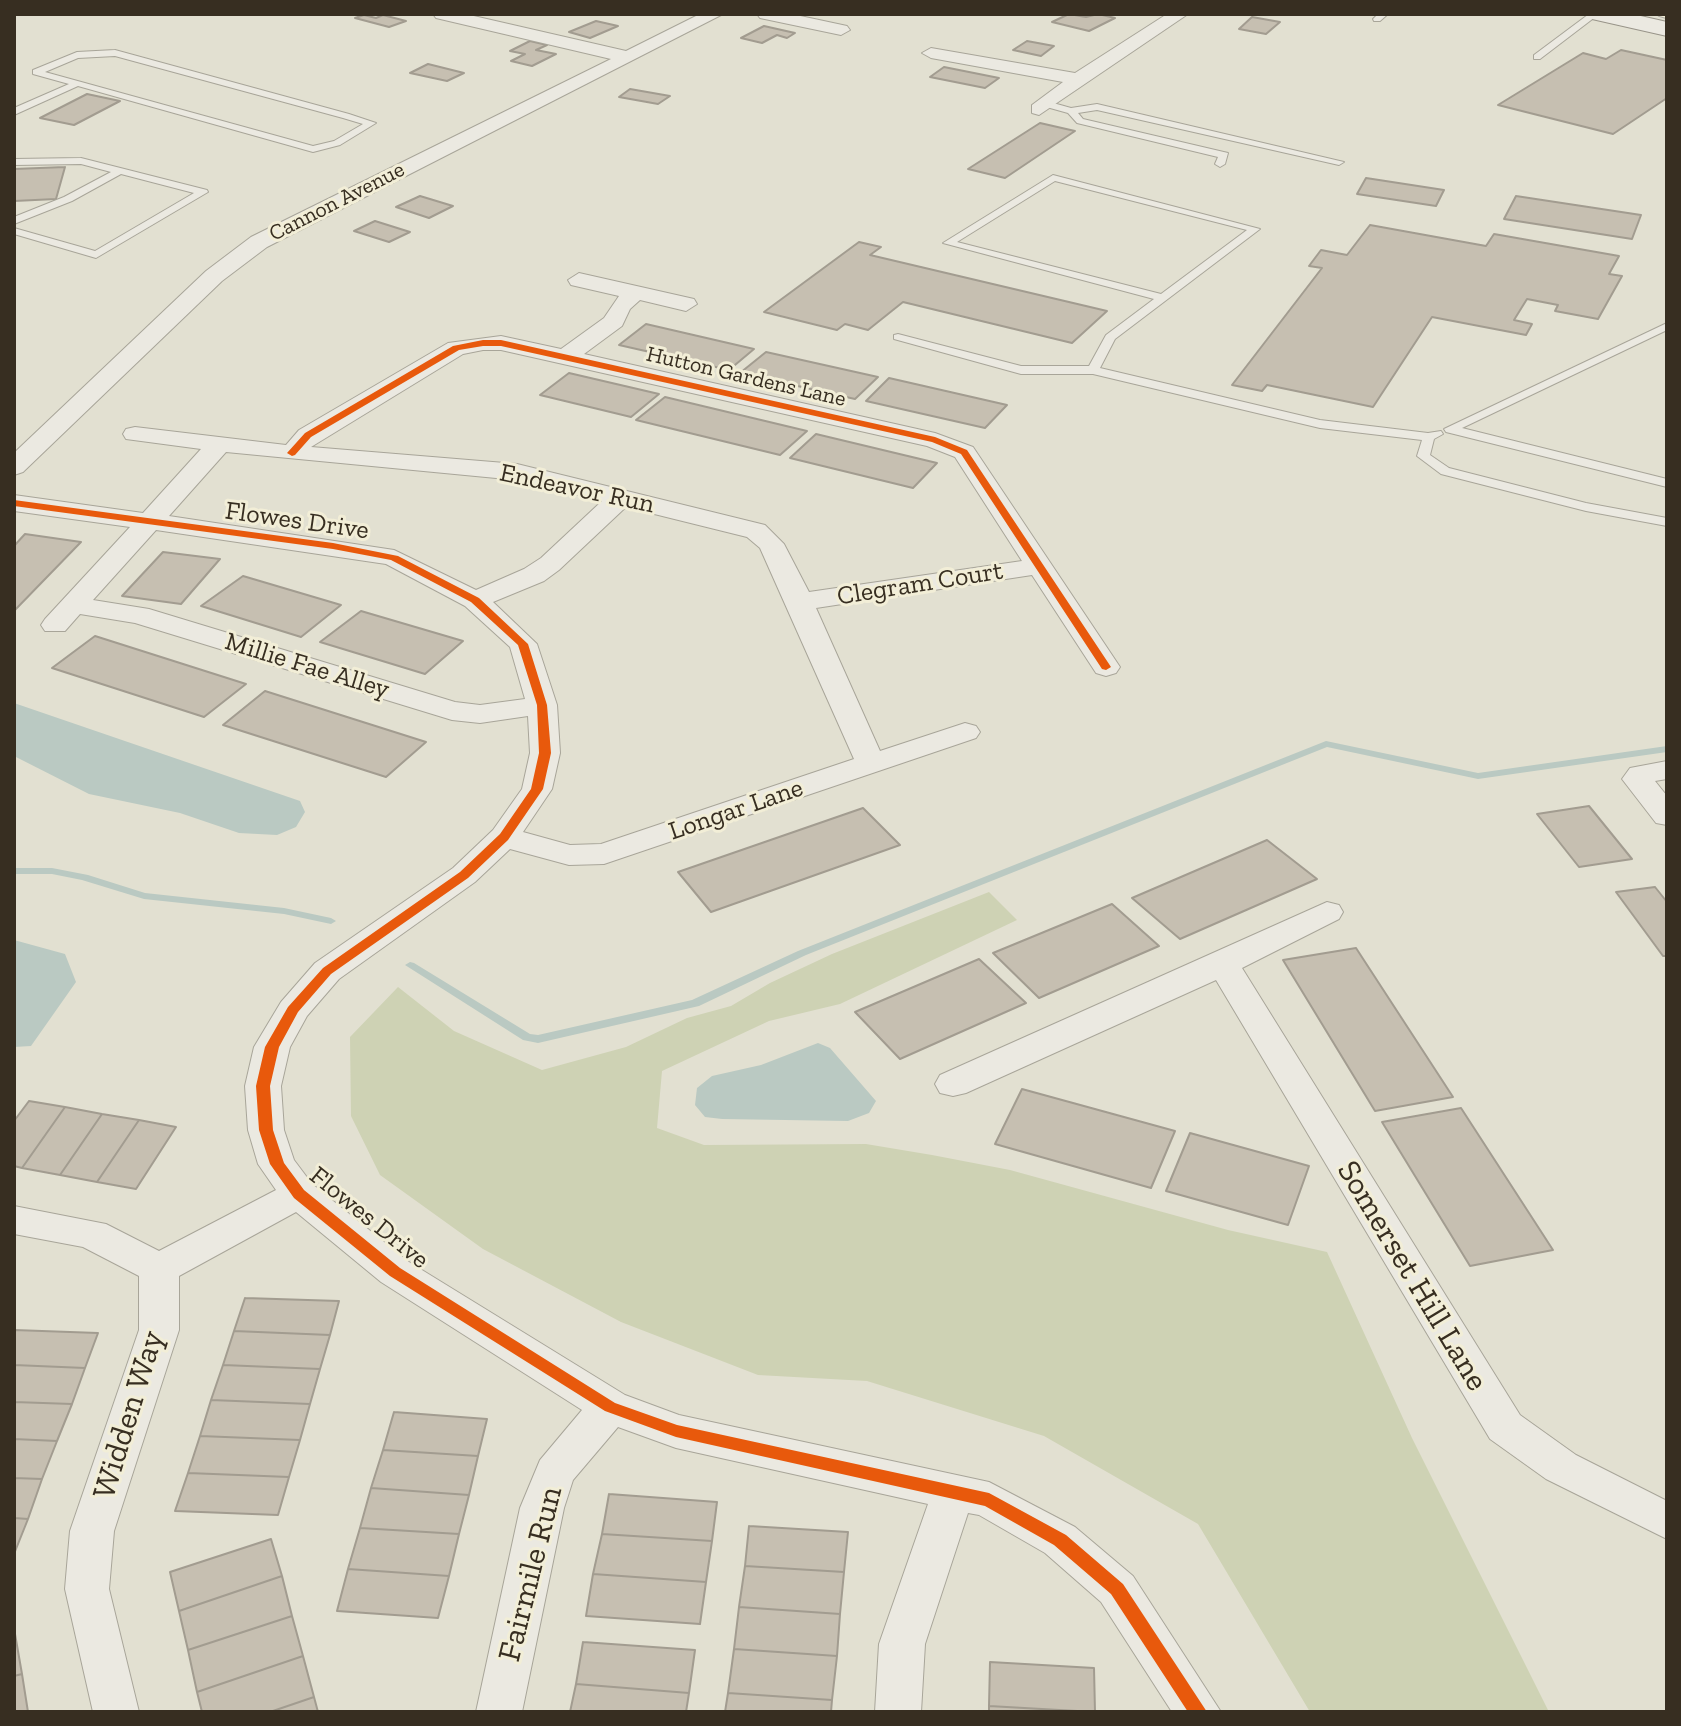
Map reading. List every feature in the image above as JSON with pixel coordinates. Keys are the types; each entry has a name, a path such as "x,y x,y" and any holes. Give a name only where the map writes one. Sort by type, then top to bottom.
{"main road":[{"path":"1597,14 1667,29"}],"street":[{"path":"442,14 627,57"},
{"name":"Cannon Avenue","path":"14,467 214,276 259,242 714,14"},
{"path":"766,14 841,30"},
{"path":"1043,107 1079,79 1179,14"},
{"path":"931,53 1079,79"},
{"path":"579,280 686,304"},
{"path":"565,357 614,321 620,306 636,293"},
{"name":"Hutton Gardens Lane","path":"292,453 308,435 456,348 501,343 952,446 964,452 1106,667"},
{"name":"Endeavor Run","path":"135,434 292,453 517,472 756,531 771,544 800,602 871,764"},
{"path":"147,523 220,444"},
{"path":"475,600 534,575 550,564 620,498"},
{"name":"Flowes Drive","path":"14,503 333,546 394,558 475,600 523,644 542,705 545,753 537,789 504,837 464,875 327,971 293,1010 272,1047 263,1086 266,1130 277,1164 299,1194 395,1272 610,1407 676,1431 989,1500 1060,1540 1117,1589 1198,1712"},
{"name":"Millie Fae Alley","path":"147,523 64,615 139,615 452,711 480,714 542,705"},
{"name":"Clegram Court","path":"800,602 1040,566"},
{"name":"Longar Lane","path":"504,837 569,855 604,854 965,732"},
{"path":"1667,770 1641,774 1637,779 1667,816"},
{"path":"953,1084 1223,964 1327,912"},
{"name":"Somerset Hill Lane","path":"1223,964 1505,1427 1561,1467 1667,1521"},
{"path":"14,1220 92,1234 159,1269 299,1194"},
{"name":"Widden Way","path":"116,1712 87,1589 92,1531 159,1330 159,1269"},
{"name":"Fairmile Run","path":"499,1712 542,1508 555,1472 610,1407"},
{"path":"898,1712 902,1644 954,1491"}],"lane":[{"path":"1537,57 1597,14"},
{"path":"14,112 74,85 100,88 313,149 337,143 371,123 115,53 77,55 36,72 74,85"},
{"path":"1043,107 1071,111 1097,107 1339,162"},
{"path":"1071,111 1080,121 1224,155 1220,164"},
{"path":"14,162 81,161 203,192 96,255 14,231"},
{"path":"14,221 68,199 119,171"},
{"path":"1093,370 1110,337 1163,298 1255,229 1053,178 948,243 1163,298"},
{"path":"898,337 1021,370 1093,370 1320,424 1429,437 1667,326"},
{"path":"1450,429 1667,483"},
{"path":"1429,437 1423,456 1445,471 1586,507 1667,522"}],"green space":[{"path":"989,892 1017,920 840,1004 769,1021 662,1071 657,1128 704,1145 866,1144 932,1155 1010,1170 1228,1230 1327,1252 1412,1438 1549,1712 1310,1712 1198,1524 1044,1436 867,1381 758,1375 621,1322 483,1249 380,1175 351,1116 350,1037 398,987 454,1031 542,1070 626,1047 687,1018 731,1006 770,983 832,954"}],"shaded area":[{"path":"14,703 300,801 305,812 296,827 277,835 239,833 180,813 89,794 14,756"},
{"path":"14,940 65,954 76,982 31,1046 14,1047"},
{"path":"818,1043 830,1048 876,1101 869,1113 848,1121 722,1119 705,1117 695,1105 697,1088 712,1076 761,1065"}],"building":[{"path":"1069,14 1086,17 1098,14 1115,18 1089,31 1052,22"},
{"path":"364,15 376,18 383,15 406,21 389,27 355,18"},
{"path":"1252,17 1280,22 1266,34 1239,29"},
{"path":"596,21 618,26 590,38 569,32"},
{"path":"764,26 795,33 787,38 777,35 762,43 741,38"},
{"path":"530,41 547,45 536,50 556,54 532,66 511,61 525,54 510,51"},
{"path":"1027,41 1054,46 1041,56 1013,50"},
{"path":"1621,50 1667,60 1667,98 1613,134 1498,105 1583,53 1606,59"},
{"path":"428,64 464,73 447,81 410,73"},
{"path":"944,67 999,78 985,88 930,77"},
{"path":"630,89 670,96 658,104 619,97"},
{"path":"87,94 120,101 74,125 40,118"},
{"path":"1040,123 1075,131 1005,178 968,169"},
{"path":"65,167 56,199 14,201 14,169"},
{"path":"1366,178 1444,190 1436,206 1357,194"},
{"path":"420,196 453,206 429,218 396,207"},
{"path":"1516,196 1641,215 1632,239 1504,219"},
{"path":"375,221 410,232 389,242 354,231"},
{"path":"1370,225 1486,246 1494,234 1619,256 1609,274 1622,276 1598,319 1555,311 1558,305 1527,299 1514,320 1532,324 1526,335 1432,317 1373,407 1267,385 1262,391 1232,385 1322,268 1309,266 1321,250 1347,255"},
{"path":"859,242 881,247 870,255 1107,311 1072,343 903,302 868,330 845,324 837,330 764,312"},
{"path":"646,324 754,349 729,370 619,345"},
{"path":"766,352 878,377 855,399 740,373"},
{"path":"569,373 659,394 631,417 540,395"},
{"path":"889,378 1007,405 985,428 866,401"},
{"path":"665,397 807,431 780,455 636,420"},
{"path":"816,434 937,463 913,488 790,458"},
{"path":"25,534 81,542 14,611 14,546"},
{"path":"163,552 220,559 181,604 122,596"},
{"path":"243,576 341,605 301,637 201,606"},
{"path":"361,611 463,641 425,674 320,642"},
{"path":"95,636 246,684 204,717 52,668"},
{"path":"265,691 426,742 386,777 223,725"},
{"path":"1589,806 1632,859 1579,867 1537,814"},
{"path":"863,808 900,845 711,912 678,872"},
{"path":"1267,840 1317,879 1180,939 1132,898"},
{"path":"1655,887 1667,902 1667,956 1663,956 1616,892"},
{"path":"1112,904 1159,946 1039,998 993,953"},
{"path":"1356,948 1453,1097 1375,1111 1283,960"},
{"path":"979,959 1026,1003 900,1059 855,1012"},
{"path":"1022,1089 1175,1131 1151,1188 995,1144"},
{"path":"29,1101 65,1107 22,1168 14,1166 14,1121"},
{"path":"65,1107 102,1114 60,1175 22,1168"},
{"path":"1461,1108 1553,1250 1470,1266 1382,1122"},
{"path":"102,1114 139,1120 97,1182 60,1175"},
{"path":"139,1120 176,1127 136,1189 97,1182"},
{"path":"1190,1133 1309,1166 1288,1225 1166,1191"},
{"path":"245,1298 339,1301 330,1335 234,1331"},
{"path":"14,1330 98,1333 85,1368 14,1365"},
{"path":"234,1331 330,1335 320,1369 223,1365"},
{"path":"14,1365 85,1368 72,1404 14,1402"},
{"path":"223,1365 320,1369 310,1404 211,1400"},
{"path":"211,1400 310,1404 300,1440 200,1436"},
{"path":"14,1402 72,1404 57,1441 14,1439"},
{"path":"394,1412 487,1419 478,1456 383,1450"},
{"path":"200,1436 300,1440 289,1477 188,1473"},
{"path":"14,1439 57,1441 42,1479 14,1478"},
{"path":"383,1450 478,1456 469,1495 371,1488"},
{"path":"188,1473 289,1477 278,1515 175,1511"},
{"path":"14,1478 42,1479 28,1519 14,1518"},
{"path":"371,1488 469,1495 459,1534 360,1528"},
{"path":"609,1494 717,1502 712,1541 602,1534"},
{"path":"14,1518 28,1519 14,1554"},
{"path":"749,1526 848,1532 844,1572 745,1566"},
{"path":"360,1528 459,1534 449,1576 348,1569"},
{"path":"602,1534 712,1541 706,1582 593,1574"},
{"path":"271,1539 282,1576 179,1611 170,1572"},
{"path":"745,1566 844,1572 840,1614 739,1607"},
{"path":"348,1569 449,1576 438,1618 337,1611"},
{"path":"593,1574 706,1582 700,1624 586,1616"},
{"path":"282,1576 292,1616 188,1650 179,1611"},
{"path":"739,1607 840,1614 837,1656 734,1649"},
{"path":"292,1616 303,1656 197,1692 188,1650"},
{"path":"14,1634 22,1674 14,1676"},
{"path":"583,1642 695,1650 689,1693 576,1684"},
{"path":"734,1649 837,1656 832,1700 728,1693"},
{"path":"303,1656 314,1697 270,1712 202,1712 197,1692"},
{"path":"990,1662 1094,1668 1095,1712 989,1706"},
{"path":"22,1674 28,1712 14,1712 14,1676"},
{"path":"576,1684 689,1693 686,1712 570,1712"},
{"path":"728,1693 832,1700 831,1712 725,1712"},
{"path":"314,1697 318,1712 270,1712"},
{"path":"989,1706 1093,1712 989,1712"}],"waterway":[{"path":"410,965 527,1037 538,1039 695,1003 802,953 1326,744 1478,776 1667,749"},
{"path":"14,871 52,871 84,877 144,896 284,911 331,921"}],"railway":[{"path":"1660,14 1667,16"}],"cycle path":[{"path":"292,453 308,435 456,348 483,343 501,343 935,440 964,452 1106,667"},
{"path":"14,503 333,546 394,558 475,600 523,644 542,705 545,753 537,789 504,837 464,875 327,971 293,1010 272,1047 263,1086 266,1130 277,1164 299,1194 395,1272 610,1407 676,1431 989,1500 1060,1540 1117,1589 1198,1712"}]}
